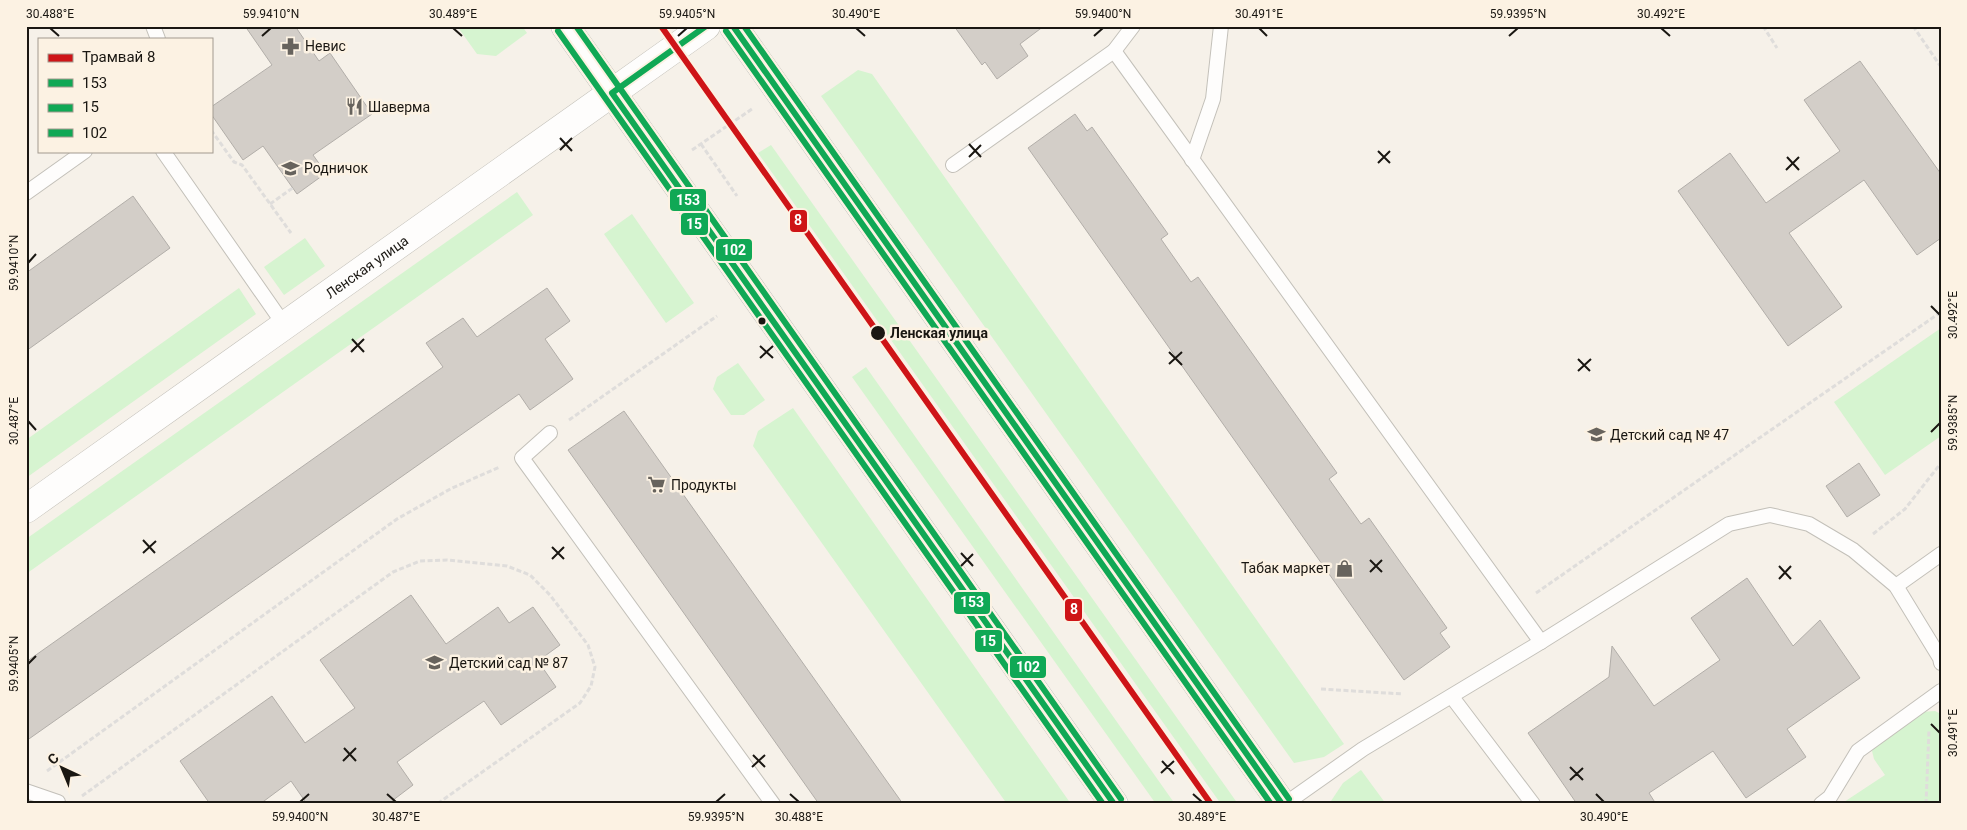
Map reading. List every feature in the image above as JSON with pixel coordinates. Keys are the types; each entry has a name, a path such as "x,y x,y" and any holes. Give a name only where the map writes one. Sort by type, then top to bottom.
{"main road":[{"path":"565,26 1114,804"},
{"name":"Ленская улица","path":"26,509 706,26"},
{"path":"733,26 1284,804"}],"lane":[{"path":"153,26 158,38"},
{"path":"953,165 1114,51 1133,26"},
{"path":"1192,160 1213,99 1221,26"},
{"path":"1114,51 1541,642"},
{"path":"26,193 84,152"},
{"path":"164,152 285,326"},
{"path":"550,433 522,458 773,804"},
{"path":"1284,804 1364,749 1452,697 1729,524 1770,514 1809,524 1853,550 1896,586 1940,658 1941,663"},
{"path":"1896,586 1941,554"},
{"path":"1822,804 1830,797 1858,751 1935,695"},
{"path":"1452,697 1533,804"},
{"path":"26,792 58,802"}],"path":[{"path":"1763,26 1777,48"},
{"path":"1913,26 1941,67"},
{"path":"689,152 753,108"},
{"path":"212,131 234,162 242,165 291,234"},
{"path":"701,144 737,196"},
{"path":"270,204 294,187"},
{"path":"1516,606 1941,312"},
{"path":"550,433 716,316"},
{"path":"42,774 397,519 452,488 522,458"},
{"path":"1853,550 1905,509 1941,463"},
{"path":"79,798 393,572 420,561 447,560 507,566 530,576 550,595 588,645 595,667 591,686 580,704 437,804"},
{"path":"1322,689 1452,697"},
{"path":"1926,804 1935,695"}],"green space":[{"path":"457,26 522,26 527,33 496,56 477,54"},
{"path":"858,70 872,74 1344,744 1324,757 1294,763 821,96"},
{"path":"771,145 1238,804 1221,804 758,153"},
{"path":"517,192 533,215 26,574 26,539"},
{"path":"632,214 694,303 666,323 604,234"},
{"path":"305,238 325,266 284,295 264,267"},
{"path":"239,288 256,314 26,478 26,440"},
{"path":"1941,328 1941,436 1885,475 1834,402"},
{"path":"738,363 765,400 744,415 731,415 713,389 717,377"},
{"path":"866,367 1175,804 1156,804 852,377"},
{"path":"793,408 1071,804 1007,804 753,446 758,431"},
{"path":"1935,711 1941,714 1941,804 1841,804 1885,775 1874,759 1872,751 1875,745 1921,712"},
{"path":"1361,770 1386,804 1329,804 1343,783"}],"building":[{"path":"245,26 295,26 319,61 330,53 372,114 313,155 326,173 297,194 263,146 243,160 212,115 212,106 272,65"},
{"path":"954,26 1044,26 1020,44 1028,56 997,79 985,62 982,65"},
{"path":"1860,61 1941,174 1941,238 1917,255 1864,180 1789,233 1842,307 1788,346 1678,191 1730,153 1766,203 1840,151 1804,100"},
{"path":"1075,114 1087,131 1092,127 1168,234 1161,239 1191,282 1198,277 1337,473 1329,479 1361,524 1369,518 1447,628 1440,633 1450,647 1404,680 1028,148"},
{"path":"133,196 170,248 26,351 26,273"},
{"path":"547,288 570,321 545,339 573,379 530,410 519,394 26,741 26,662 443,367 426,343 463,318 477,337"},
{"path":"624,411 903,804 819,804 568,450"},
{"path":"1859,463 1880,495 1847,517 1826,486"},
{"path":"1747,578 1793,646 1820,620 1860,678 1787,729 1806,757 1746,798 1713,751 1649,793 1656,804 1577,804 1528,733 1609,677 1612,646 1654,706 1720,660 1691,618"},
{"path":"411,595 446,644 498,607 509,623 533,607 560,645 538,661 556,687 501,725 484,701 436,734 397,762 413,785 388,804 307,804 291,781 260,804 210,804 180,761 272,696 305,743 355,708 320,660"}],"tram line":[{"name":"8","path":"661,26 1211,804"}],"transit line":[{"name":"102","path":"576,26 1121,799"},
{"name":"153","path":"706,26 612,93 1114,804"},
{"name":"153","path":"733,26 1282,804"},
{"name":"102","path":"744,26 1289,799"},
{"name":"15","path":"558,31 1103,804"},
{"name":"15","path":"726,31 1271,804"}],"place":[{"name":"Невис","path":"291,46"},
{"name":"Шаверма","path":"354,107"},
{"name":"Родничок","path":"290,168"},
{"name":"Ленская улица","path":"878,333"},
{"name":"Детский сад № 47","path":"1596,435"},
{"name":"Продукты","path":"657,485"},
{"name":"Табак маркет","path":"1344,568"},
{"name":"Детский сад № 87","path":"435,663"}]}
